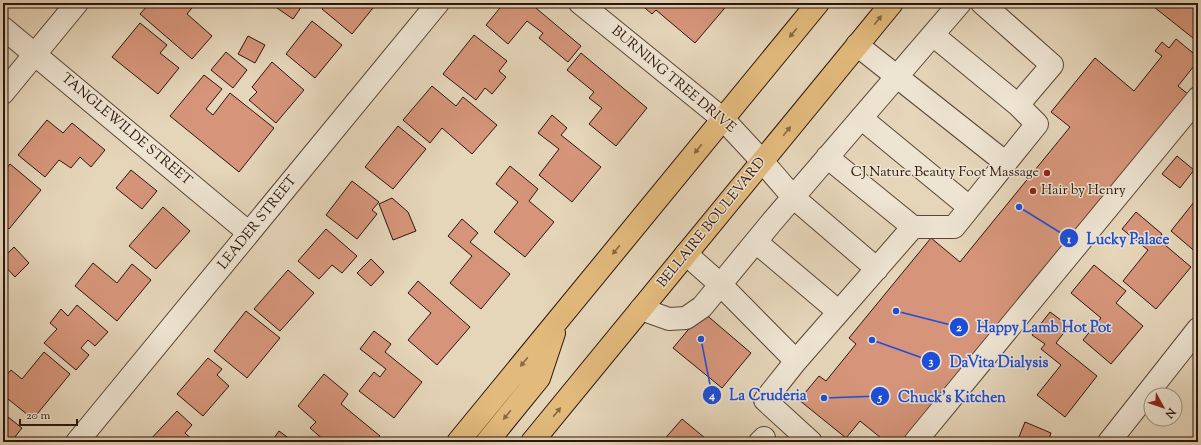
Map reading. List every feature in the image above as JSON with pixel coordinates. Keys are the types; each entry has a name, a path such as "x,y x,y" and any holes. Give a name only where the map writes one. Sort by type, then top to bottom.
{"main road":[{"path":"458,442 818,3"},
{"name":"BELLAIRE BOULEVARD","path":"532,442 892,3"},
{"path":"487,442 539,378 558,321"}],"street":[{"path":"3,93 77,3"},
{"name":"LEADER STREET","path":"77,442 438,3"},
{"name":"BURNING TREE DRIVE","path":"580,3 723,119 793,197 876,269"},
{"path":"641,309 669,320 686,318 702,307 793,197 960,3"},
{"path":"982,3 1052,65 1018,105"},
{"name":"TANGLEWILDE STREET","path":"3,28 249,233"},
{"path":"827,157 912,227 954,227 1037,124 1018,105 933,35"},
{"path":"857,45 1006,163"},
{"path":"914,442 1198,98"},
{"path":"861,118 969,207"},
{"path":"811,442 765,400 796,361 912,227"},
{"path":"756,242 839,312"},
{"path":"686,254 721,285 796,361"},
{"path":"1110,442 1198,329"}],"building":[{"path":"150,3 196,3 187,14 212,36 192,59 140,14"},
{"path":"280,3 304,3 293,19 277,8"},
{"path":"326,3 377,3 352,34 322,9"},
{"path":"504,3 530,3 581,46 568,62 539,38 543,33 527,21 508,44 486,25"},
{"path":"639,3 729,3 695,43 656,10 652,14"},
{"path":"1149,3 1198,3 1198,42"},
{"path":"312,21 342,45 315,78 286,54"},
{"path":"140,23 167,45 160,53 179,68 158,94 112,57"},
{"path":"474,35 507,61 499,71 506,77 492,94 485,88 476,100 443,74"},
{"path":"248,36 265,45 255,63 238,54"},
{"path":"1176,39 1198,57 1198,61 1178,86 1189,95 908,442 886,442 860,421 846,438 799,400 819,376 826,381 856,344 849,338 931,238 960,262 1070,127 1051,112 1095,58 1134,91 1162,56 1155,51 1162,42 1169,48"},
{"path":"226,52 247,70 233,88 211,70"},
{"path":"581,53 647,108 616,146 589,124 602,108 589,98 594,92 567,70"},
{"path":"272,62 304,90 276,123 249,100 257,92 252,87"},
{"path":"204,75 222,89 206,109 213,115 230,93 274,128 239,172 170,116"},
{"path":"432,86 456,106 463,97 497,125 472,154 442,128 430,143 403,120"},
{"path":"552,115 567,128 561,135 601,167 572,202 539,175 559,149 538,133"},
{"path":"47,120 63,133 72,123 105,150 91,167 80,157 71,168 59,160 45,177 18,155"},
{"path":"398,126 426,149 393,189 365,167"},
{"path":"1177,156 1194,170 1180,188 1162,174"},
{"path":"10,164 41,190 9,229 3,223 3,173"},
{"path":"510,166 538,189 529,201 554,222 525,257 494,232 518,202 496,184"},
{"path":"131,170 157,191 142,209 116,188"},
{"path":"352,181 379,202 372,210 377,214 357,239 326,215"},
{"path":"1198,197 1198,254 1171,231"},
{"path":"392,198 408,212 416,231 393,240 379,204"},
{"path":"163,207 190,231 156,269 129,246"},
{"path":"1136,212 1162,234 1158,239 1191,267 1156,309 1123,281 1148,250 1122,229"},
{"path":"462,219 478,233 470,242 510,274 481,309 450,283 472,256 448,236"},
{"path":"326,229 357,256 342,273 332,265 319,279 298,261"},
{"path":"14,247 29,263 15,277 3,264 3,258"},
{"path":"371,259 384,272 371,286 357,273"},
{"path":"93,263 117,283 132,264 151,280 117,321 75,286"},
{"path":"1094,265 1126,291 1116,303 1143,326 1111,364 1083,340 1101,318 1071,293"},
{"path":"288,270 314,293 280,331 254,309"},
{"path":"418,281 470,327 437,365 408,340 431,313 408,293"},
{"path":"77,305 108,332 95,346 88,340 81,348 89,355 76,370 44,343 57,329 50,323 61,309 68,316"},
{"path":"246,311 280,338 247,378 214,351"},
{"path":"703,312 751,353 722,388 673,348"},
{"path":"1050,312 1069,326 1056,343 1097,376 1065,417 1037,395 1061,365 1041,349 1045,344 1032,335"},
{"path":"374,331 391,344 385,352 422,382 394,418 359,391 374,372 380,377 386,369 360,349"},
{"path":"44,352 70,374 33,419 3,395 3,379 11,370 22,379"},
{"path":"208,358 222,369 217,375 229,386 203,416 177,394"},
{"path":"324,374 348,394 341,404 380,436 375,442 325,442 310,428 316,422 298,406"},
{"path":"177,411 192,425 185,433 195,442 148,442"},
{"path":"3,413 22,428 11,442 3,442"},
{"path":"682,419 705,438 702,442 662,442"},
{"path":"1025,422 1051,433 1048,442 1017,442"},
{"path":"279,431 294,442 271,442"}],"place":[{"name":"CJ Nature Beauty Foot Massage","path":"1047,173"},
{"name":"Hair by Henry","path":"1033,191"},
{"name":"Lucky Palace","path":"1019,207"},
{"name":"Happy Lamb Hot Pot","path":"896,311"},
{"name":"La Cruderia","path":"701,339"},
{"name":"DaVita Dialysis","path":"872,340"},
{"name":"Chuck’s Kitchen","path":"824,398"}]}
